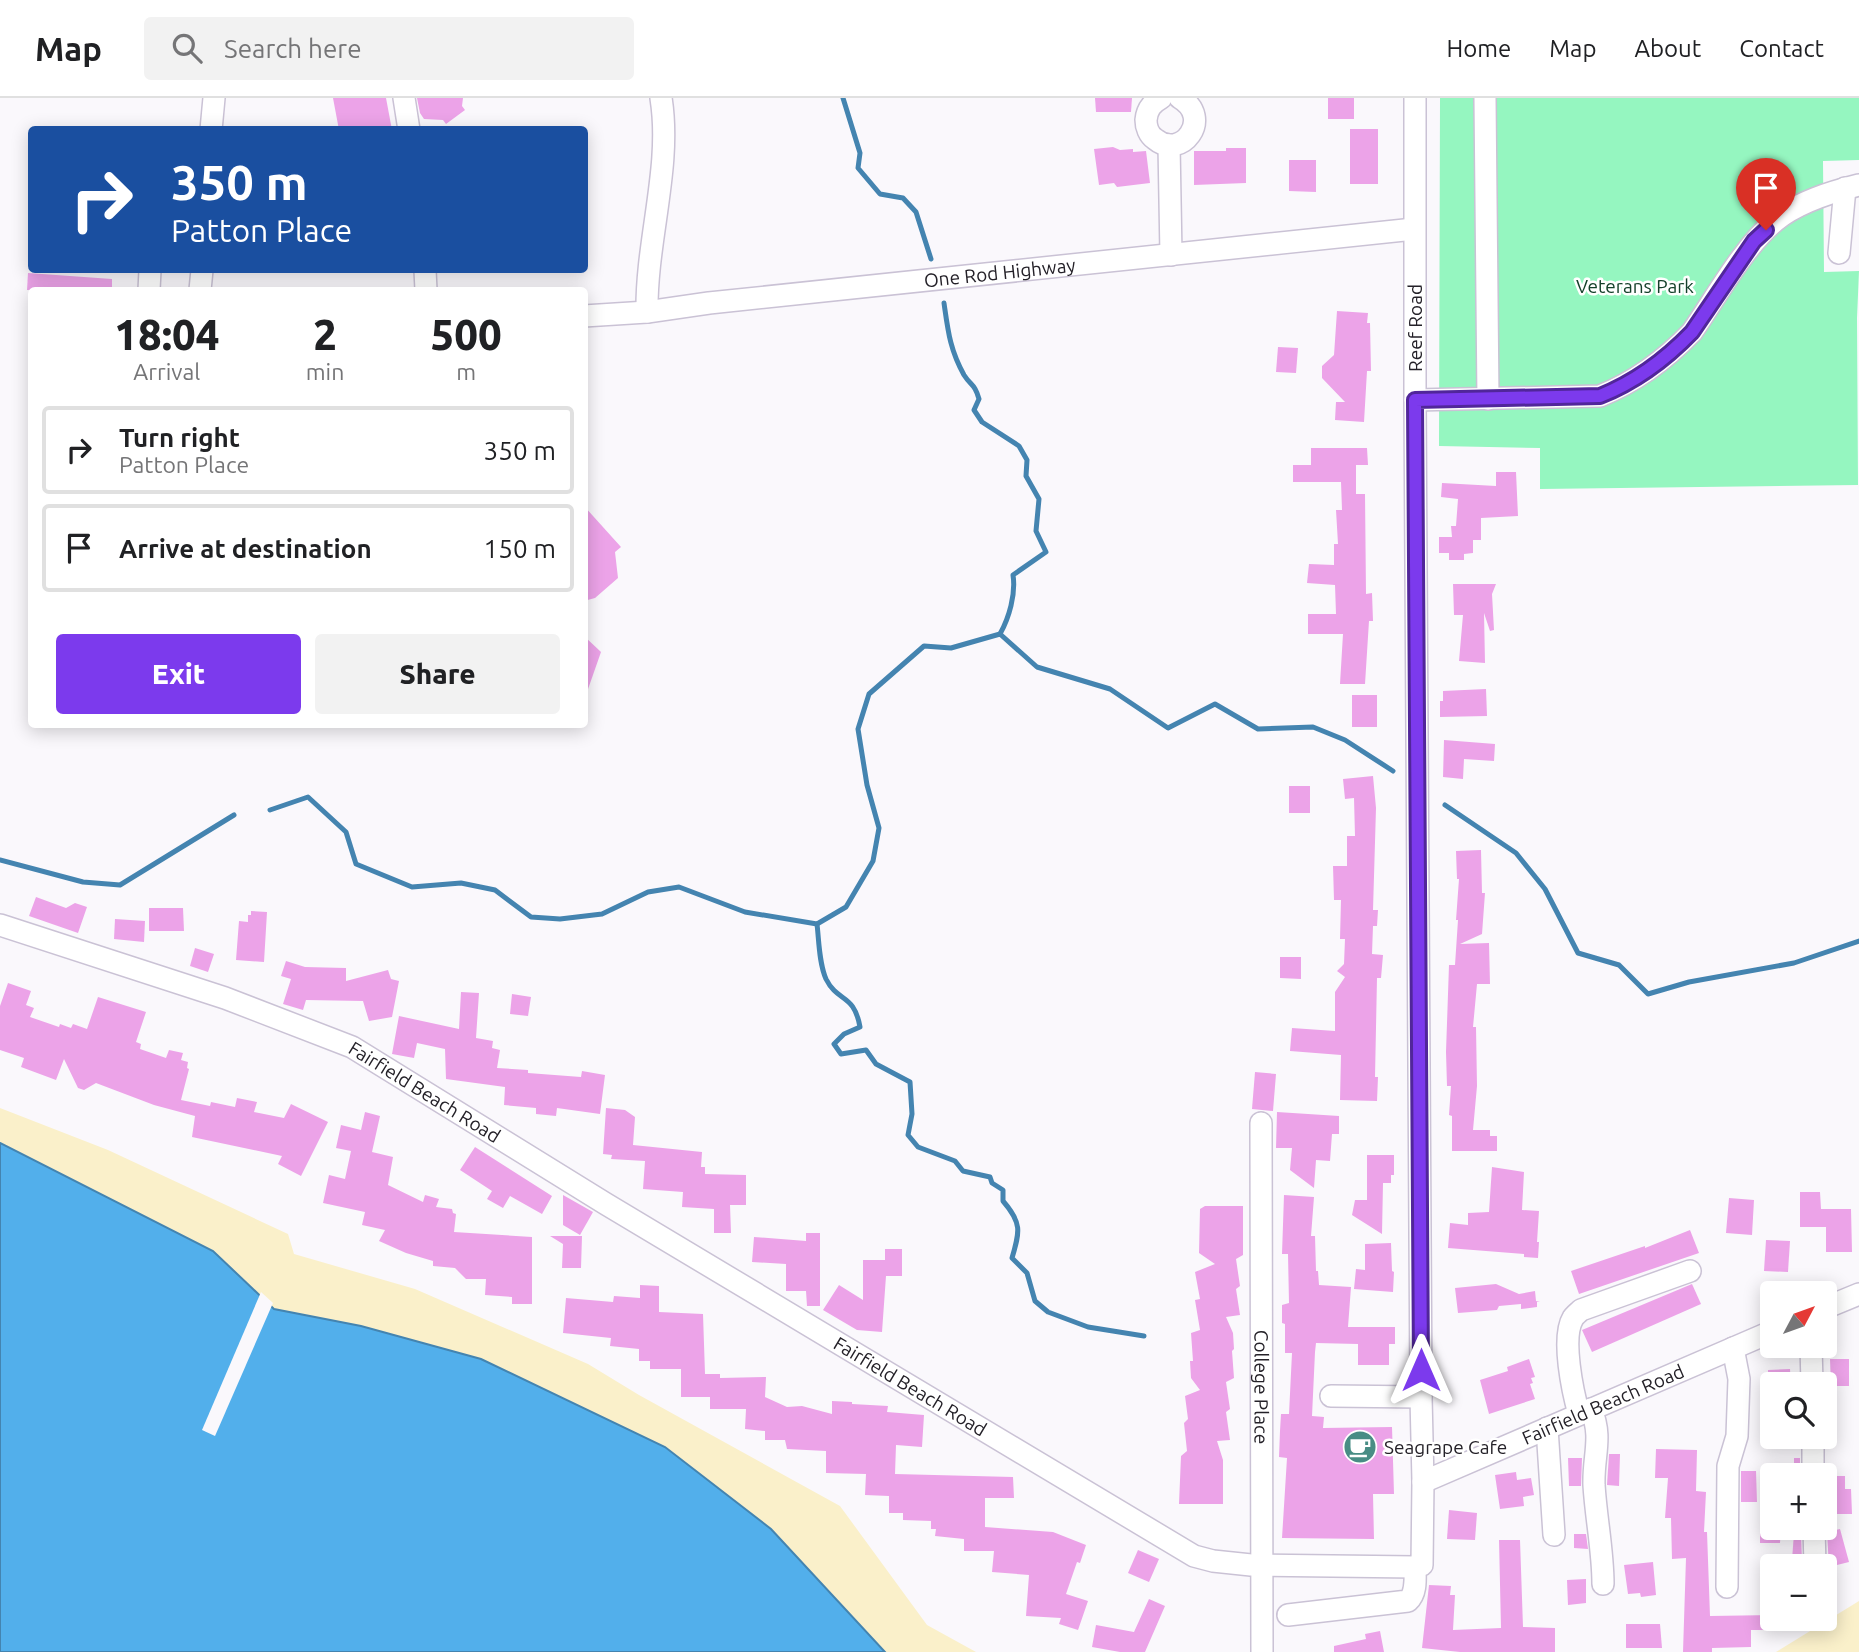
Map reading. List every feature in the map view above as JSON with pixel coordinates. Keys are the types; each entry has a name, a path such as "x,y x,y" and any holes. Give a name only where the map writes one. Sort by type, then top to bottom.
{"street":[{"path":"211,126 214,98"},
{"path":"404,98 408,126"},
{"path":"647,312 651,240 664,155 661,98"},
{"path":"1161,98 1148,110 1146,125 1154,139 1169,145 1185,141 1194,127 1194,113 1180,98"},
{"name":"Reef Road","path":"1415,98 1423,1482"},
{"path":"1485,98 1488,399"},
{"path":"1169,145 1171,255"},
{"path":"1415,400 1600,396 1628,385 1673,351 1692,332 1754,241 1777,219 1810,201 1852,187 1839,253"},
{"name":"One Rod Highway","path":"588,316 647,312 709,303 1415,229"},
{"name":"Fairfield Beach Road","path":"0,925 225,998 352,1047 653,1232 1194,1556 1213,1561 1261,1565 1415,1567"},
{"name":"College Place","path":"1261,1123 1262,1652"},
{"path":"1603,1584 1603,1558 1594,1483 1598,1426 1585,1412 1571,1388 1568,1334 1573,1317 1581,1310 1690,1271"},
{"path":"1838,1303 1859,1294"},
{"name":"Fairfield Beach Road","path":"1423,1482 1760,1337"},
{"path":"1727,1587 1728,1466 1737,1436 1739,1379 1733,1348"},
{"path":"1331,1396 1421,1397"},
{"path":"1548,1428 1554,1535"},
{"path":"1288,1615 1408,1601 1413,1597 1415,1567 1422,1565 1423,1482"}],"green space":[{"name":"Veterans Park","path":"1440,98 1859,98 1859,160 1823,161 1824,272 1859,271 1858,485 1540,489 1540,448 1439,446"}],"sand":[{"path":"0,1108 108,1150 288,1234 294,1254 415,1289 588,1364 840,1506 927,1625 976,1652 885,1652 771,1529 361,1326 274,1309 213,1251 0,1143"},
{"path":"1859,1601 1859,1652 1776,1652 1810,1631 1837,1631 1837,1615"}],"water":[{"path":"0,1143 213,1251 274,1309 361,1326 481,1359 665,1447 771,1529 885,1652 0,1652"}],"pier":[{"path":"261,1292 273,1303 215,1436 202,1430"}],"building":[{"path":"333,98 386,98 391,126 338,126"},
{"path":"417,98 463,98 462,106 465,110 446,124 443,120 424,119"},
{"path":"1095,98 1132,98 1131,112 1096,112"},
{"path":"1328,98 1354,98 1354,119 1328,119"},
{"path":"1350,129 1378,129 1378,184 1350,184"},
{"path":"1113,147 1120,150 1133,149 1133,152 1146,151 1150,183 1117,187 1114,183 1099,185 1094,149"},
{"path":"1226,148 1246,148 1246,183 1194,185 1194,151 1226,151"},
{"path":"1289,160 1316,160 1316,192 1289,191"},
{"path":"28,273 112,279 112,287 28,287 27,290"},
{"path":"1337,311 1368,313 1371,371 1367,371 1364,422 1335,420 1336,402 1345,402 1322,378 1322,366 1334,355"},
{"path":"1278,347 1298,348 1296,373 1276,372"},
{"path":"1311,448 1367,448 1368,465 1356,465 1356,494 1365,494 1366,594 1372,593 1373,621 1369,621 1365,684 1340,684 1343,634 1308,634 1308,614 1336,614 1335,585 1307,583 1309,564 1334,565 1334,544 1338,544 1336,510 1342,510 1341,482 1293,482 1293,465 1311,465"},
{"path":"1496,472 1516,472 1518,516 1481,518 1481,540 1473,540 1473,553 1464,554 1464,560 1449,560 1449,553 1439,553 1439,537 1452,537 1451,526 1456,526 1458,499 1441,497 1442,483 1496,486"},
{"path":"588,510 621,547 615,552 618,578 595,598 588,600"},
{"path":"1453,584 1496,584 1492,594 1494,630 1490,631 1484,613 1485,663 1459,661 1463,615 1454,615"},
{"path":"588,640 601,652 588,689"},
{"path":"1486,689 1487,716 1440,717 1443,691"},
{"path":"1352,695 1377,695 1377,727 1352,727"},
{"path":"1444,740 1495,744 1494,761 1464,759 1463,779 1443,777"},
{"path":"1373,776 1376,808 1373,910 1378,910 1377,926 1373,926 1372,954 1383,955 1381,978 1377,978 1377,1101 1340,1100 1341,1055 1290,1051 1292,1028 1335,1031 1335,992 1345,977 1337,971 1344,964 1345,939 1340,939 1341,900 1334,900 1333,866 1347,866 1347,836 1355,836 1354,798 1345,799 1343,779"},
{"path":"1289,786 1310,786 1310,813 1289,813"},
{"path":"1481,850 1482,893 1485,893 1482,934 1460,944 1489,943 1490,984 1477,984 1473,1027 1476,1027 1477,1086 1473,1130 1490,1130 1490,1136 1497,1136 1497,1151 1452,1151 1452,1116 1449,1115 1451,1086 1447,1086 1446,1052 1449,965 1455,965 1458,920 1459,879 1456,851"},
{"path":"36,897 66,908 75,903 87,907 78,933 29,916"},
{"path":"149,908 183,908 184,931 149,931"},
{"path":"251,911 267,912 264,962 236,960 239,921 248,922"},
{"path":"115,919 145,921 144,942 114,939"},
{"path":"195,948 214,954 208,972 190,966"},
{"path":"1280,957 1301,957 1301,979 1280,978"},
{"path":"286,961 305,967 346,968 346,981 388,970 391,979 399,981 392,1017 369,1021 363,1001 306,1000 303,1010 283,1004 291,979 281,976"},
{"path":"8,983 31,991 26,1005 34,1008 30,1017 59,1027 60,1024 71,1028 73,1024 87,1029 98,997 146,1012 136,1042 141,1044 140,1049 166,1058 169,1050 183,1053 181,1060 188,1062 189,1069 181,1100 210,1106 211,1102 235,1107 237,1098 257,1102 254,1112 284,1118 291,1104 328,1122 301,1176 278,1164 282,1156 192,1137 195,1116 154,1105 96,1083 84,1090 78,1088 64,1059 56,1080 21,1067 24,1058 0,1050 0,1006"},
{"path":"461,992 479,993 476,1038 493,1041 492,1048 500,1050 497,1068 581,1077 582,1071 605,1075 600,1114 557,1108 556,1116 536,1114 536,1108 504,1105 505,1087 446,1079 445,1049 417,1043 414,1058 392,1054 399,1016 459,1029"},
{"path":"512,994 531,997 528,1016 510,1014"},
{"path":"1255,1072 1276,1074 1273,1111 1252,1109"},
{"path":"606,1108 625,1110 635,1117 633,1145 702,1152 701,1167 705,1167 705,1174 746,1175 746,1205 730,1205 731,1233 714,1233 714,1209 682,1207 683,1192 643,1189 645,1161 611,1159 612,1155 603,1154"},
{"path":"365,1112 380,1116 372,1152 393,1157 388,1185 423,1202 425,1195 439,1199 436,1207 452,1209 456,1214 454,1232 532,1237 532,1304 512,1304 512,1297 485,1295 486,1279 466,1279 455,1268 433,1266 433,1261 379,1241 385,1230 362,1225 365,1212 323,1203 329,1175 345,1179 351,1151 336,1148 341,1125 361,1130"},
{"path":"1277,1112 1339,1116 1339,1134 1332,1134 1330,1161 1316,1160 1314,1188 1290,1170 1292,1148 1276,1148"},
{"path":"475,1147 552,1196 542,1214 510,1196 503,1208 487,1199 492,1191 460,1170"},
{"path":"1367,1155 1394,1155 1394,1175 1391,1175 1391,1183 1383,1183 1382,1234 1352,1215 1355,1200 1367,1200"},
{"path":"1492,1167 1524,1172 1522,1210 1539,1211 1538,1258 1524,1257 1524,1254 1448,1248 1450,1223 1468,1225 1468,1213 1489,1212"},
{"path":"1800,1192 1820,1192 1821,1209 1851,1209 1852,1252 1826,1252 1826,1227 1800,1227"},
{"path":"563,1195 593,1212 580,1235 563,1225"},
{"path":"1284,1195 1314,1197 1311,1236 1315,1236 1319,1285 1351,1287 1348,1327 1395,1327 1395,1344 1389,1344 1389,1365 1358,1365 1358,1344 1316,1343 1315,1352 1312,1416 1324,1417 1323,1428 1392,1427 1394,1494 1373,1494 1374,1539 1282,1538 1287,1458 1279,1457 1280,1431 1281,1414 1289,1414 1292,1353 1285,1353 1285,1324 1282,1323 1282,1305 1289,1303 1288,1254 1282,1254"},
{"path":"1729,1198 1754,1200 1752,1235 1726,1233"},
{"path":"1205,1206 1243,1206 1243,1255 1236,1259 1240,1286 1236,1289 1240,1315 1226,1317 1233,1333 1234,1349 1234,1378 1226,1382 1230,1409 1226,1412 1230,1440 1217,1441 1223,1460 1223,1504 1179,1504 1181,1456 1187,1451 1184,1423 1188,1419 1185,1396 1200,1390 1191,1378 1190,1361 1193,1361 1191,1333 1200,1330 1195,1300 1200,1299 1195,1272 1215,1264 1199,1253 1200,1209"},
{"path":"1690,1230 1699,1253 1579,1294 1571,1271 1645,1248"},
{"path":"806,1233 820,1233 820,1306 807,1306 806,1291 786,1291 786,1264 752,1262 754,1237 806,1241"},
{"path":"550,1236 582,1236 581,1268 562,1268 563,1244"},
{"path":"1766,1240 1790,1241 1788,1272 1764,1271"},
{"path":"1391,1243 1393,1292 1354,1289 1356,1269 1365,1270 1365,1244"},
{"path":"885,1249 902,1249 902,1276 886,1276 882,1332 857,1330 823,1310 839,1285 863,1300 863,1260 885,1260"},
{"path":"1496,1284 1519,1294 1535,1291 1536,1301 1540,1302 1537,1302 1537,1307 1521,1309 1521,1304 1499,1306 1497,1310 1458,1313 1455,1288"},
{"path":"1692,1284 1701,1304 1592,1352 1582,1330"},
{"path":"640,1285 659,1286 659,1312 703,1314 705,1374 720,1374 720,1378 766,1377 765,1397 787,1407 802,1406 832,1414 832,1401 852,1402 888,1406 887,1412 924,1415 922,1447 896,1445 895,1474 1013,1477 1014,1498 985,1498 985,1527 1053,1532 1086,1545 1066,1594 1088,1601 1078,1630 1059,1624 1061,1618 1026,1616 1029,1575 992,1572 994,1551 964,1551 964,1539 935,1536 936,1529 931,1529 931,1521 903,1520 903,1513 889,1513 889,1496 865,1495 866,1474 826,1473 826,1451 787,1449 785,1440 765,1440 765,1431 745,1429 746,1409 710,1409 710,1397 681,1397 681,1369 650,1369 650,1361 639,1361 639,1349 610,1346 611,1338 563,1333 566,1298 613,1302 614,1296 640,1298"},
{"path":"1529,1359 1535,1377 1531,1378 1533,1383 1530,1384 1535,1399 1489,1414 1480,1380 1508,1371 1507,1367"},
{"path":"1830,1359 1849,1359 1849,1386 1837,1386 1837,1372 1830,1372"},
{"path":"1790,1369 1790,1372 1768,1372"},
{"path":"1656,1449 1697,1450 1696,1491 1706,1492 1704,1532 1707,1532 1710,1616 1760,1615 1760,1630 1751,1630 1751,1647 1712,1648 1712,1652 1683,1652 1686,1558 1672,1559 1671,1518 1665,1518 1668,1478 1655,1478"},
{"path":"1609,1454 1620,1454 1619,1486 1607,1485"},
{"path":"1568,1458 1582,1458 1581,1486 1569,1486"},
{"path":"1741,1471 1756,1471 1757,1502 1741,1502"},
{"path":"1516,1472 1517,1480 1531,1478 1534,1495 1523,1497 1524,1506 1500,1509 1495,1475"},
{"path":"1837,1476 1845,1476 1845,1489 1851,1489 1852,1514 1837,1514"},
{"path":"1449,1510 1477,1513 1475,1540 1447,1539"},
{"path":"1840,1529 1849,1562 1837,1565 1837,1554 1828,1554 1827,1540 1837,1540 1837,1530"},
{"path":"1574,1534 1586,1534 1588,1549 1574,1548"},
{"path":"1499,1540 1520,1540 1523,1627 1555,1628 1555,1652 1460,1652 1422,1648 1429,1585 1451,1586 1450,1595 1455,1595 1453,1630 1501,1628"},
{"path":"1760,1540 1780,1540 1780,1543 1760,1543"},
{"path":"1793,1540 1801,1540 1802,1554 1792,1554"},
{"path":"1138,1550 1159,1559 1149,1582 1128,1573"},
{"path":"1653,1562 1656,1595 1641,1597 1640,1593 1628,1594 1624,1565"},
{"path":"1586,1579 1586,1603 1568,1605 1567,1580"},
{"path":"1149,1599 1165,1606 1145,1652 1120,1652 1092,1647 1096,1625 1134,1632"},
{"path":"1626,1624 1660,1624 1662,1648 1626,1648"},
{"path":"1380,1631 1384,1652 1334,1652 1334,1646 1366,1639 1365,1634"}],"waterway":[{"path":"843,98 860,153 858,168 880,194 903,198 916,212 931,259"},
{"path":"944,303 953,349 964,375 976,390 979,399 974,410 982,422 1019,446 1027,460 1026,476 1039,499 1036,531 1046,552 1013,575 1011,606 1000,634"},
{"path":"270,810 308,797 346,832 356,864 412,887 461,883 495,890 531,917 560,919 602,914 648,892 679,887 745,912 817,924 846,907 873,861 879,828 867,785 858,729 869,694 924,646 951,648 1000,634 1037,667 1110,689 1168,728 1215,704 1258,729 1313,727 1345,740 1393,771"},
{"path":"1445,805 1516,853 1545,889 1578,953 1619,965 1648,994 1689,982 1794,963 1859,941"},
{"path":"0,860 83,882 120,885 234,815"},
{"path":"817,924 826,979 831,987 850,1003 860,1027 844,1034 834,1044 841,1054 866,1050 876,1064 910,1082 912,1114 908,1135 918,1147 955,1161 963,1171 990,1177 992,1183 1003,1190 1003,1201 1014,1215 1018,1228 1012,1258 1027,1273 1035,1301 1048,1312 1088,1327 1144,1336"}],"place":[{"name":"Seagrape Cafe","path":"1360,1447"}],"route":[{"path":"1421,1370 1415,400 1600,396 1628,385 1681,344 1692,332 1754,241 1766,230"}]}
